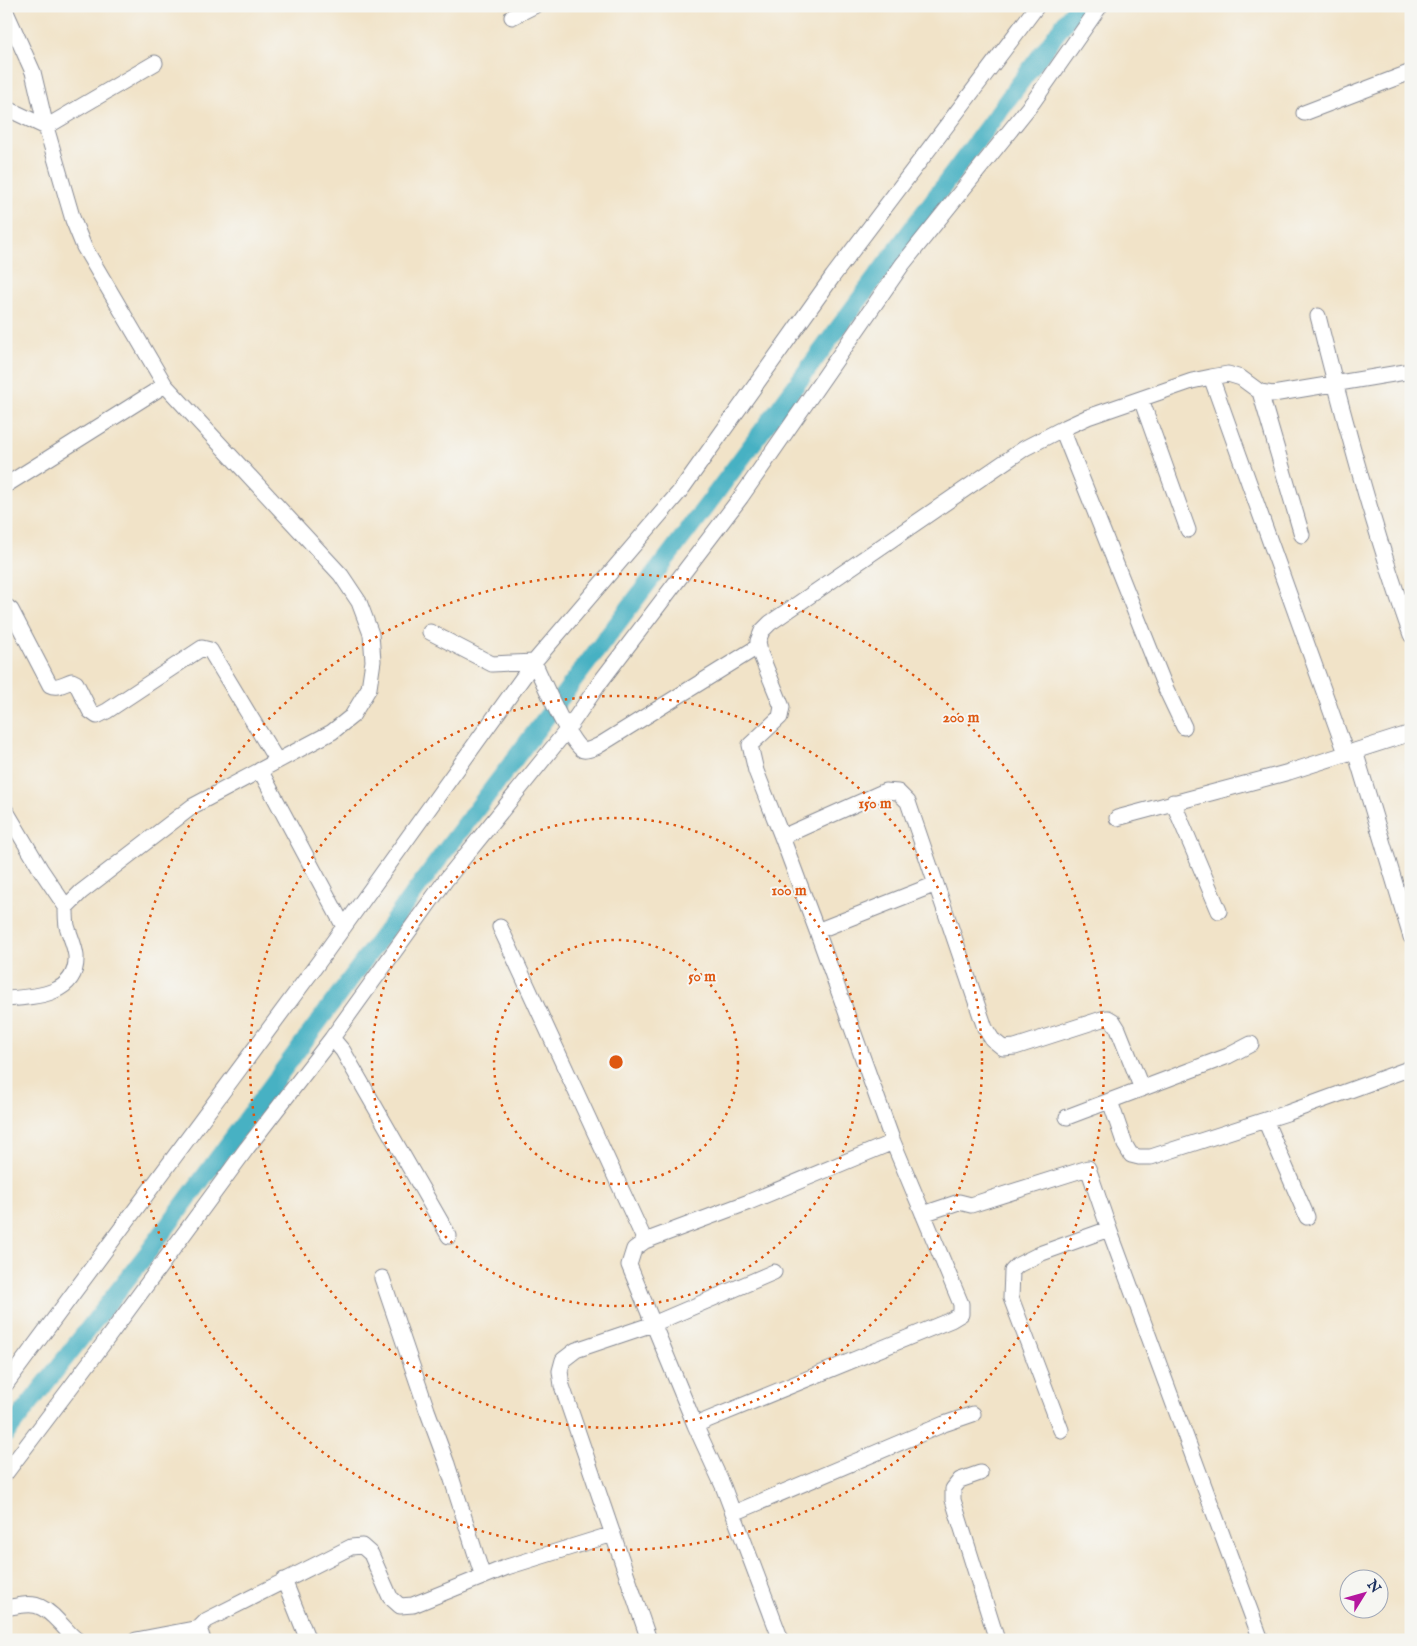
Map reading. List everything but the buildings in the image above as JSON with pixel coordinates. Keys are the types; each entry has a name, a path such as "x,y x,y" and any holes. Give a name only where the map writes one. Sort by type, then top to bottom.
{"street":[{"path":"512,17 534,6"},
{"path":"7,1381 537,668 681,490 833,276 1037,6"},
{"path":"6,1473 247,1148 332,1038 445,881 567,730 600,681 742,497 902,264 1033,102 1100,6"},
{"path":"6,12 33,72 72,220 84,247 164,385 341,576 359,602 371,634 374,661 369,688 352,716 332,732 193,806 81,892 66,907"},
{"path":"46,127 155,63"},
{"path":"1304,113 1411,72"},
{"path":"6,108 46,127"},
{"path":"1318,316 1335,385 1393,585 1411,635"},
{"path":"695,1425 951,1320 961,1314 961,1304 893,1142 817,931 756,771 750,745 780,717 782,707 760,653 758,641 762,630 1025,448 1088,417 1192,381 1228,374 1241,378 1260,392 1274,394 1411,371"},
{"path":"1211,377 1351,752 1411,937"},
{"path":"6,485 164,385"},
{"path":"1260,392 1302,535"},
{"path":"1141,399 1188,530"},
{"path":"1062,429 1165,687 1184,727"},
{"path":"6,606 11,610 50,685 53,687 59,686 72,681 76,683 90,711 96,716 107,711 202,648 210,650 277,761"},
{"path":"430,632 492,664 537,668"},
{"path":"537,668 567,730 578,746 584,750 589,750 759,646"},
{"path":"1117,818 1289,772 1411,733"},
{"path":"260,770 344,927"},
{"path":"782,837 885,791 898,792 908,802 985,1028 992,1039 1003,1048 1015,1047 1108,1018 1113,1021 1118,1029 1142,1089"},
{"path":"1174,802 1219,911"},
{"path":"6,811 41,870 66,907 66,924 76,955 75,972 62,987 44,995 6,999"},
{"path":"817,931 936,884"},
{"path":"500,927 645,1241"},
{"path":"332,1038 343,1051 449,1236"},
{"path":"1067,1117 1228,1056 1251,1044"},
{"path":"1110,1101 1125,1145 1131,1155 1151,1157 1265,1120 1411,1068"},
{"path":"1265,1120 1306,1217"},
{"path":"781,1640 734,1513 695,1425 629,1265 634,1249 645,1241 749,1202 893,1142"},
{"path":"923,1214 959,1202 971,1205 1088,1168 1261,1640"},
{"path":"1061,1430 1011,1298 1012,1271 1018,1265 1042,1253 1109,1229"},
{"path":"649,1640 562,1386 560,1371 563,1360 576,1350 654,1324 774,1272"},
{"path":"382,1278 447,1464 483,1577"},
{"path":"734,1513 944,1424 973,1414"},
{"path":"980,1473 960,1480 953,1489 953,1500 997,1640"},
{"path":"136,1640 201,1634 207,1620 351,1547 362,1546 371,1554 390,1597 400,1606 412,1605 507,1567 613,1534"},
{"path":"284,1580 308,1640"},
{"path":"6,1608 34,1604 49,1611 78,1640"}],"waterway":[{"path":"6,1434 149,1251 445,851 713,497 1077,6"}]}
